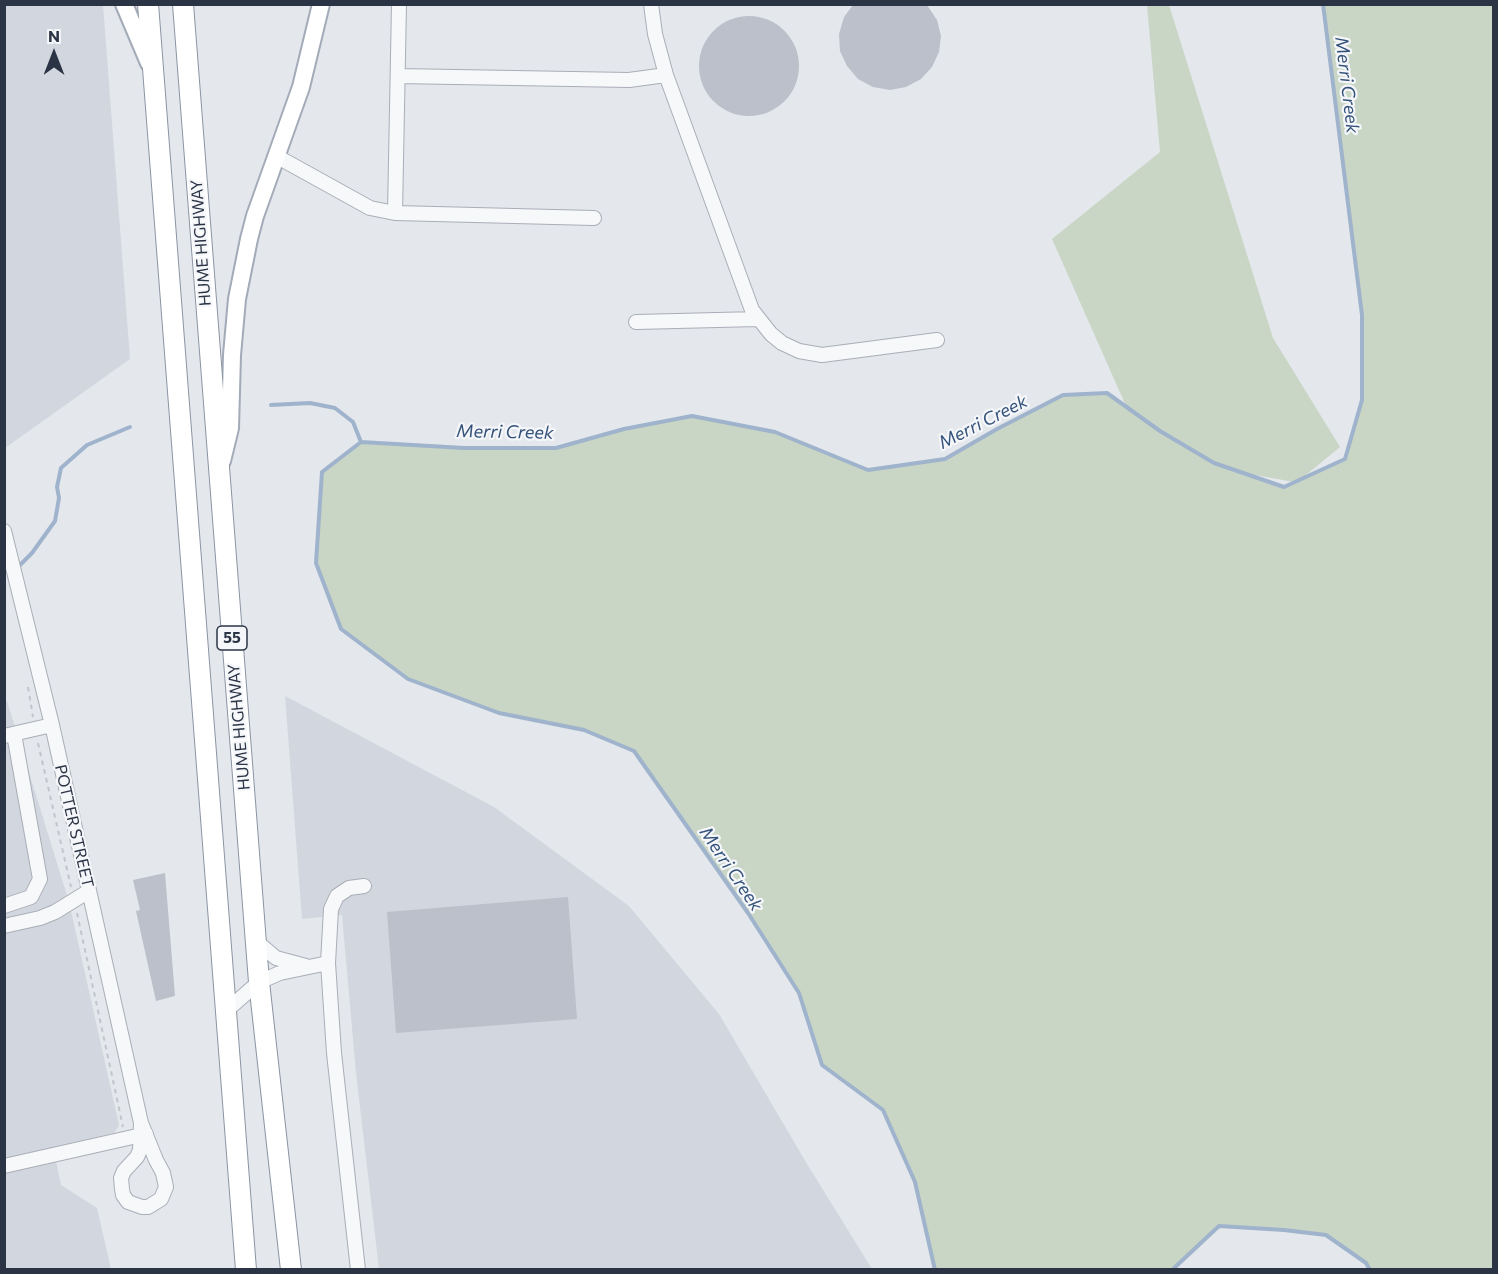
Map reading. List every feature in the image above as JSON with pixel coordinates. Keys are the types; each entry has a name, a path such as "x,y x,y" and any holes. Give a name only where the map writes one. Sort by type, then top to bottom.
{"highway":[{"name":"HUME HIGHWAY","path":"148,4 246,1269"},
{"name":"HUME HIGHWAY","path":"183,4 259,982 291,1269"}],"main road":[{"path":"124,4 153,72"},
{"path":"219,474 230,428 231,373 237,299 255,216 301,87 321,4"}],"street":[{"path":"395,213 399,4"},
{"path":"651,4 655,34 666,75 739,278 758,319 782,343 812,354 837,354 937,340"},
{"path":"398,76 630,80 666,75"},
{"path":"276,156 379,211 594,218"},
{"path":"636,322 758,319"},
{"name":"POTTER STREET","path":"4,531 52,725 143,1130 163,1173 166,1187 161,1199 148,1207 128,1202 123,1195 121,1182 124,1172 137,1156 143,1130"},
{"path":"4,906 31,897 40,879 9,735 52,725"},
{"path":"358,1269 334,1053 328,963 331,909 338,896 349,888 364,886"},
{"path":"4,926 40,918 89,891"},
{"path":"256,941 276,958 309,967"},
{"path":"225,1011 259,982 280,974 328,963"},
{"path":"4,1166 122,1138 143,1130"}],"path":[{"path":"26,679 123,1127 122,1138"}],"shaded area":[{"path":"5,4 103,5 130,359 5,448"},
{"path":"285,696 494,807 629,906 719,1014 872,1269 379,1269 356,1073 342,915 302,919"},
{"path":"4,701 7,701 69,902 119,1125 114,1133 53,1147 61,1185 97,1208 111,1269 5,1269"}],"green space":[{"path":"1147,5 1169,5 1273,338 1340,447 1301,479 1345,459 1362,400 1362,315 1323,5 1493,5 1493,1269 1370,1269 1366,1263 1326,1235 1219,1226 1172,1269 935,1269 915,1182 883,1110 822,1065 799,993 748,913 634,751 584,730 499,713 408,679 341,629 316,563 322,472 361,442 464,448 556,448 624,429 692,416 775,432 868,470 945,459 1063,395 1107,393 1126,406 1052,239 1160,152","holes":["1244,473 1294,482 1284,487"]}],"building":[{"path":"853,5 927,5 937,20 941,36 939,52 932,67 921,79 906,87 890,90 873,87 858,79 847,66 840,51 839,34 844,17"},
{"path":"749,16 768,20 785,30 795,47 799,66 795,85 785,102 768,112 749,116 730,112 713,102 703,85 699,66 703,47 713,30 730,20"},
{"path":"165,873 175,996 156,1001 136,911 140,910 133,880"},
{"path":"568,897 577,1019 396,1033 387,912"}],"waterway":[{"name":"Merri Creek","path":"935,1270 915,1182 883,1110 822,1065 799,993 748,913 634,751 584,730 499,713 408,679 341,629 316,563 322,472 361,442 464,448 556,448 624,429 692,416 775,432 868,470 945,459 1063,395 1107,393 1160,431 1214,463 1284,487 1345,459 1362,400 1362,315 1323,4"},
{"path":"271,405 310,403 335,408 353,422 361,442"},
{"path":"18,567 32,553 55,521 59,498 57,487 61,468 87,445 130,427"},
{"name":"Merri Creek","path":"1172,1270 1219,1226 1326,1235 1366,1263 1370,1270"}]}
